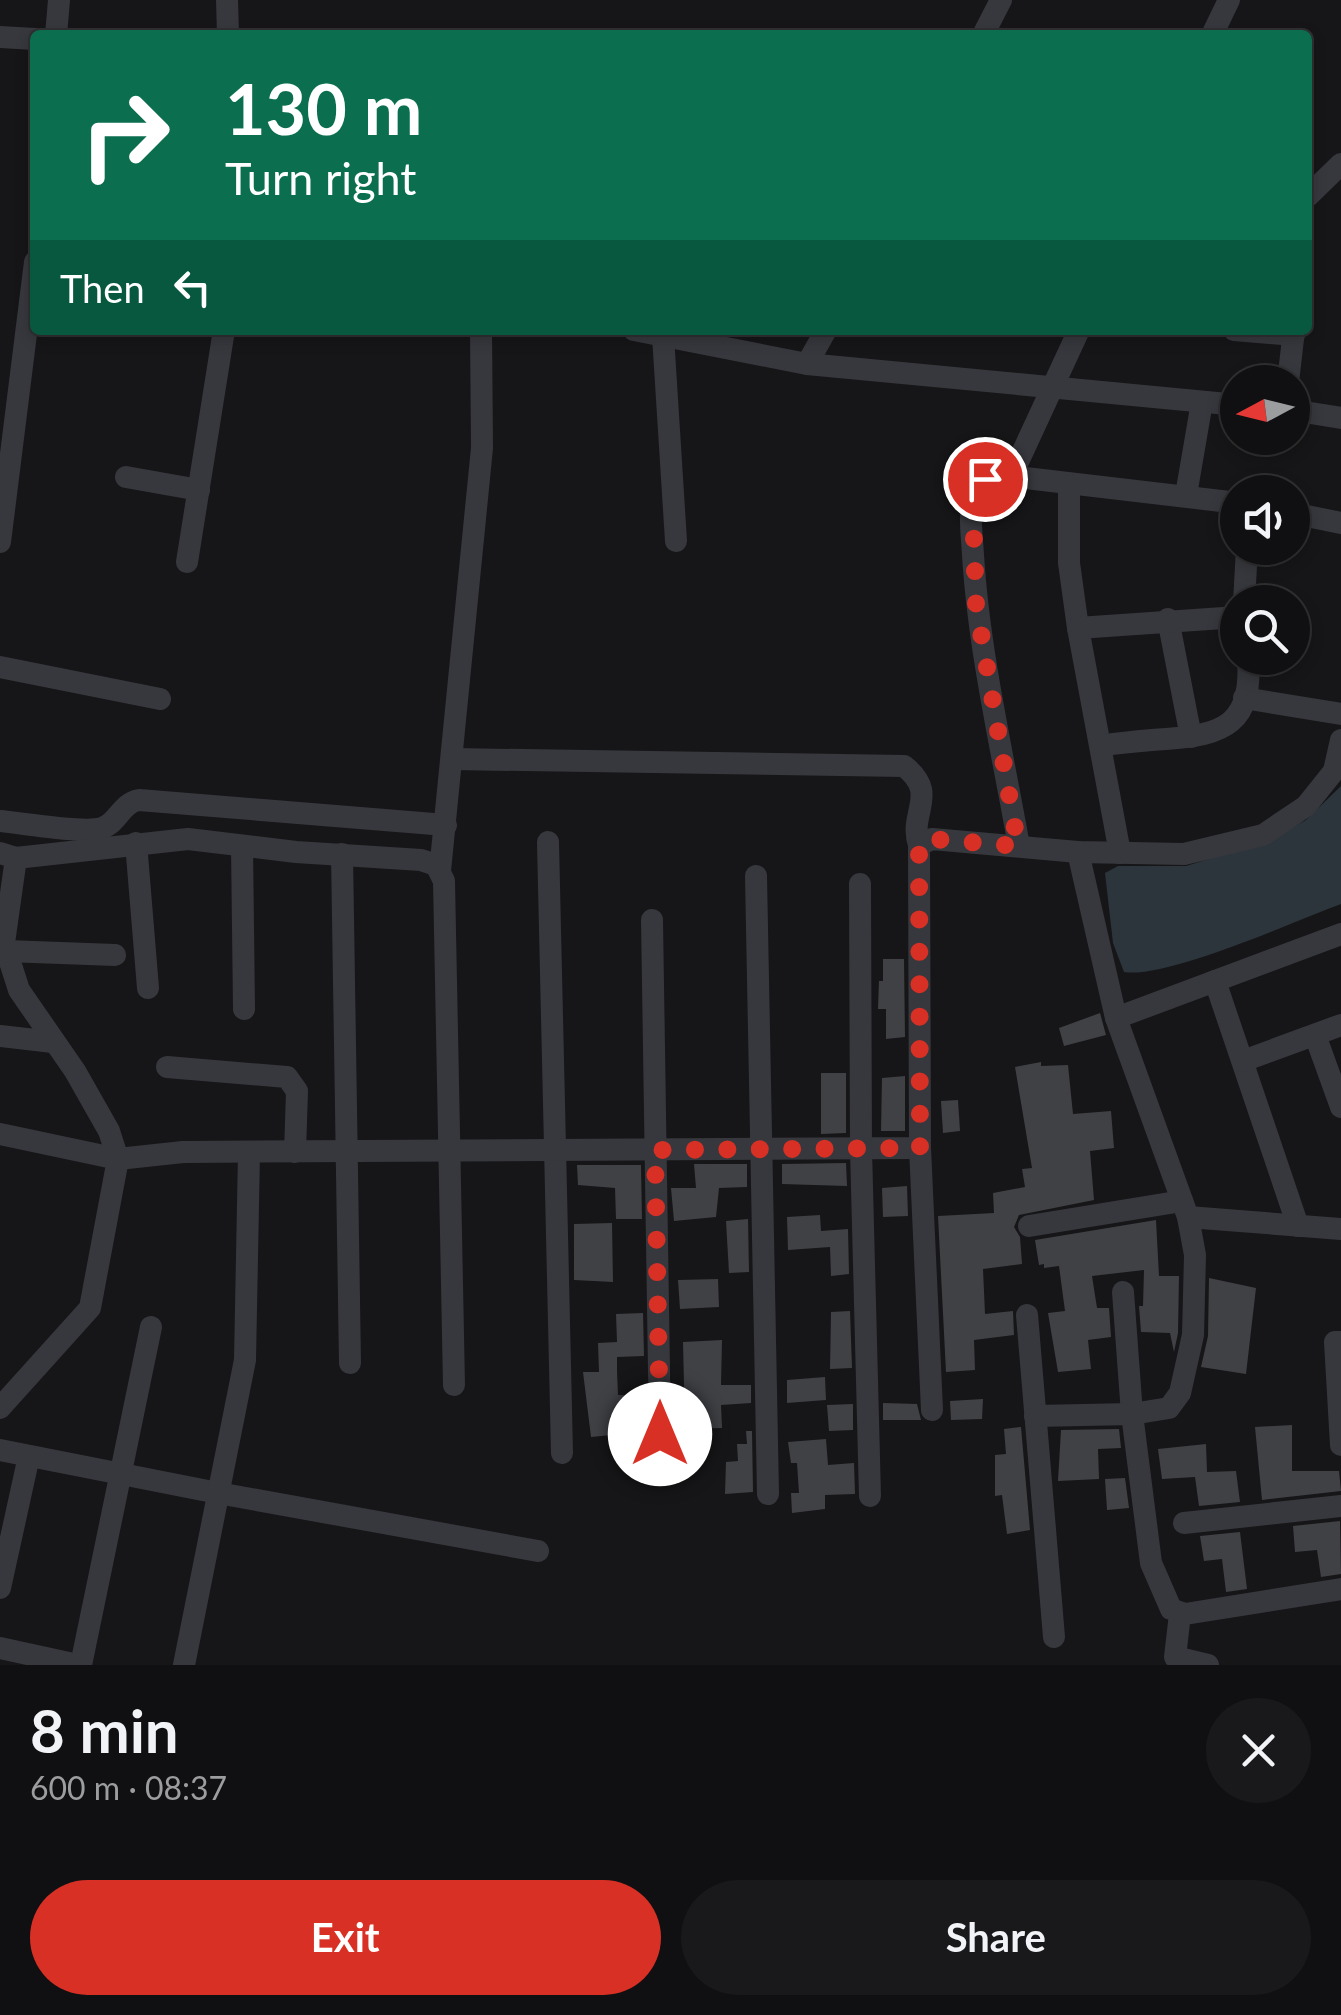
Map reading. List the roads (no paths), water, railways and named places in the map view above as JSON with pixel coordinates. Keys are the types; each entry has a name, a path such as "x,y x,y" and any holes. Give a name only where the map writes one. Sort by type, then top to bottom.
{"street":[{"path":"56,30 59,0"},
{"path":"227,0 228,30"},
{"path":"985,30 1001,0"},
{"path":"1214,30 1229,0"},
{"path":"0,37 30,40"},
{"path":"1312,192 1341,164"},
{"path":"0,542 30,302"},
{"path":"187,562 223,335"},
{"path":"440,871 482,448 481,335"},
{"path":"658,335 808,364 1220,404"},
{"path":"808,364 823,335"},
{"path":"1018,846 976,604 972,540 976,492 985,479 1000,475 1018,462 1077,335"},
{"path":"1290,365 1294,335"},
{"path":"663,336 676,541"},
{"path":"1186,495 1202,402"},
{"path":"1310,413 1341,418"},
{"path":"1000,475 1069,486 1220,500"},
{"path":"126,477 199,490"},
{"path":"1069,486 1069,563 1078,628 1120,852"},
{"path":"1310,517 1341,523"},
{"path":"1078,628 1220,617"},
{"path":"1168,619 1191,738"},
{"path":"0,668 160,699"},
{"path":"1102,745 1205,736 1228,725 1238,716 1246,675"},
{"path":"1244,698 1341,714"},
{"path":"919,845 932,839 1078,852 1184,854 1263,835 1306,806 1334,771 1341,740"},
{"path":"453,760 904,766 920,781 924,804 916,826 920,1148 932,1410"},
{"path":"0,820 95,829 110,824 125,806 138,800 446,825"},
{"path":"0,1408 90,1308 118,1159 108,1131 74,1071 19,990 4,943 8,855 188,839 429,861 440,871 444,881 454,1385"},
{"path":"548,842 562,1453"},
{"path":"136,844 148,988"},
{"path":"242,846 244,1009"},
{"path":"1035,1416 1132,1414 1169,1408 1180,1393 1193,1334 1195,1254 1185,1209 1116,1018 1078,852"},
{"path":"342,854 350,1363"},
{"path":"756,876 768,1494"},
{"path":"860,884 861,1149 870,1496"},
{"path":"652,920 660,1434"},
{"path":"1116,1018 1341,934"},
{"path":"6,951 115,955"},
{"path":"1215,982 1298,1226"},
{"path":"1243,1061 1341,1025"},
{"path":"1314,1035 1341,1107"},
{"path":"0,1036 54,1042"},
{"path":"167,1067 288,1077 297,1091 296,1152"},
{"path":"0,1134 118,1159 183,1152 920,1148"},
{"path":"184,1665 245,1360 249,1153"},
{"path":"1029,1226 1185,1209 1341,1229"},
{"path":"1123,1292 1132,1414 1152,1563 1171,1610 1180,1614 1341,1589"},
{"path":"1027,1315 1054,1637"},
{"path":"0,1648 80,1665 151,1327"},
{"path":"1341,1342 1335,1342 1341,1445"},
{"path":"0,1450 218,1494 538,1551"},
{"path":"0,1588 29,1456"},
{"path":"1184,1523 1341,1507"},
{"path":"1180,1614 1175,1657 1208,1665"}]}
